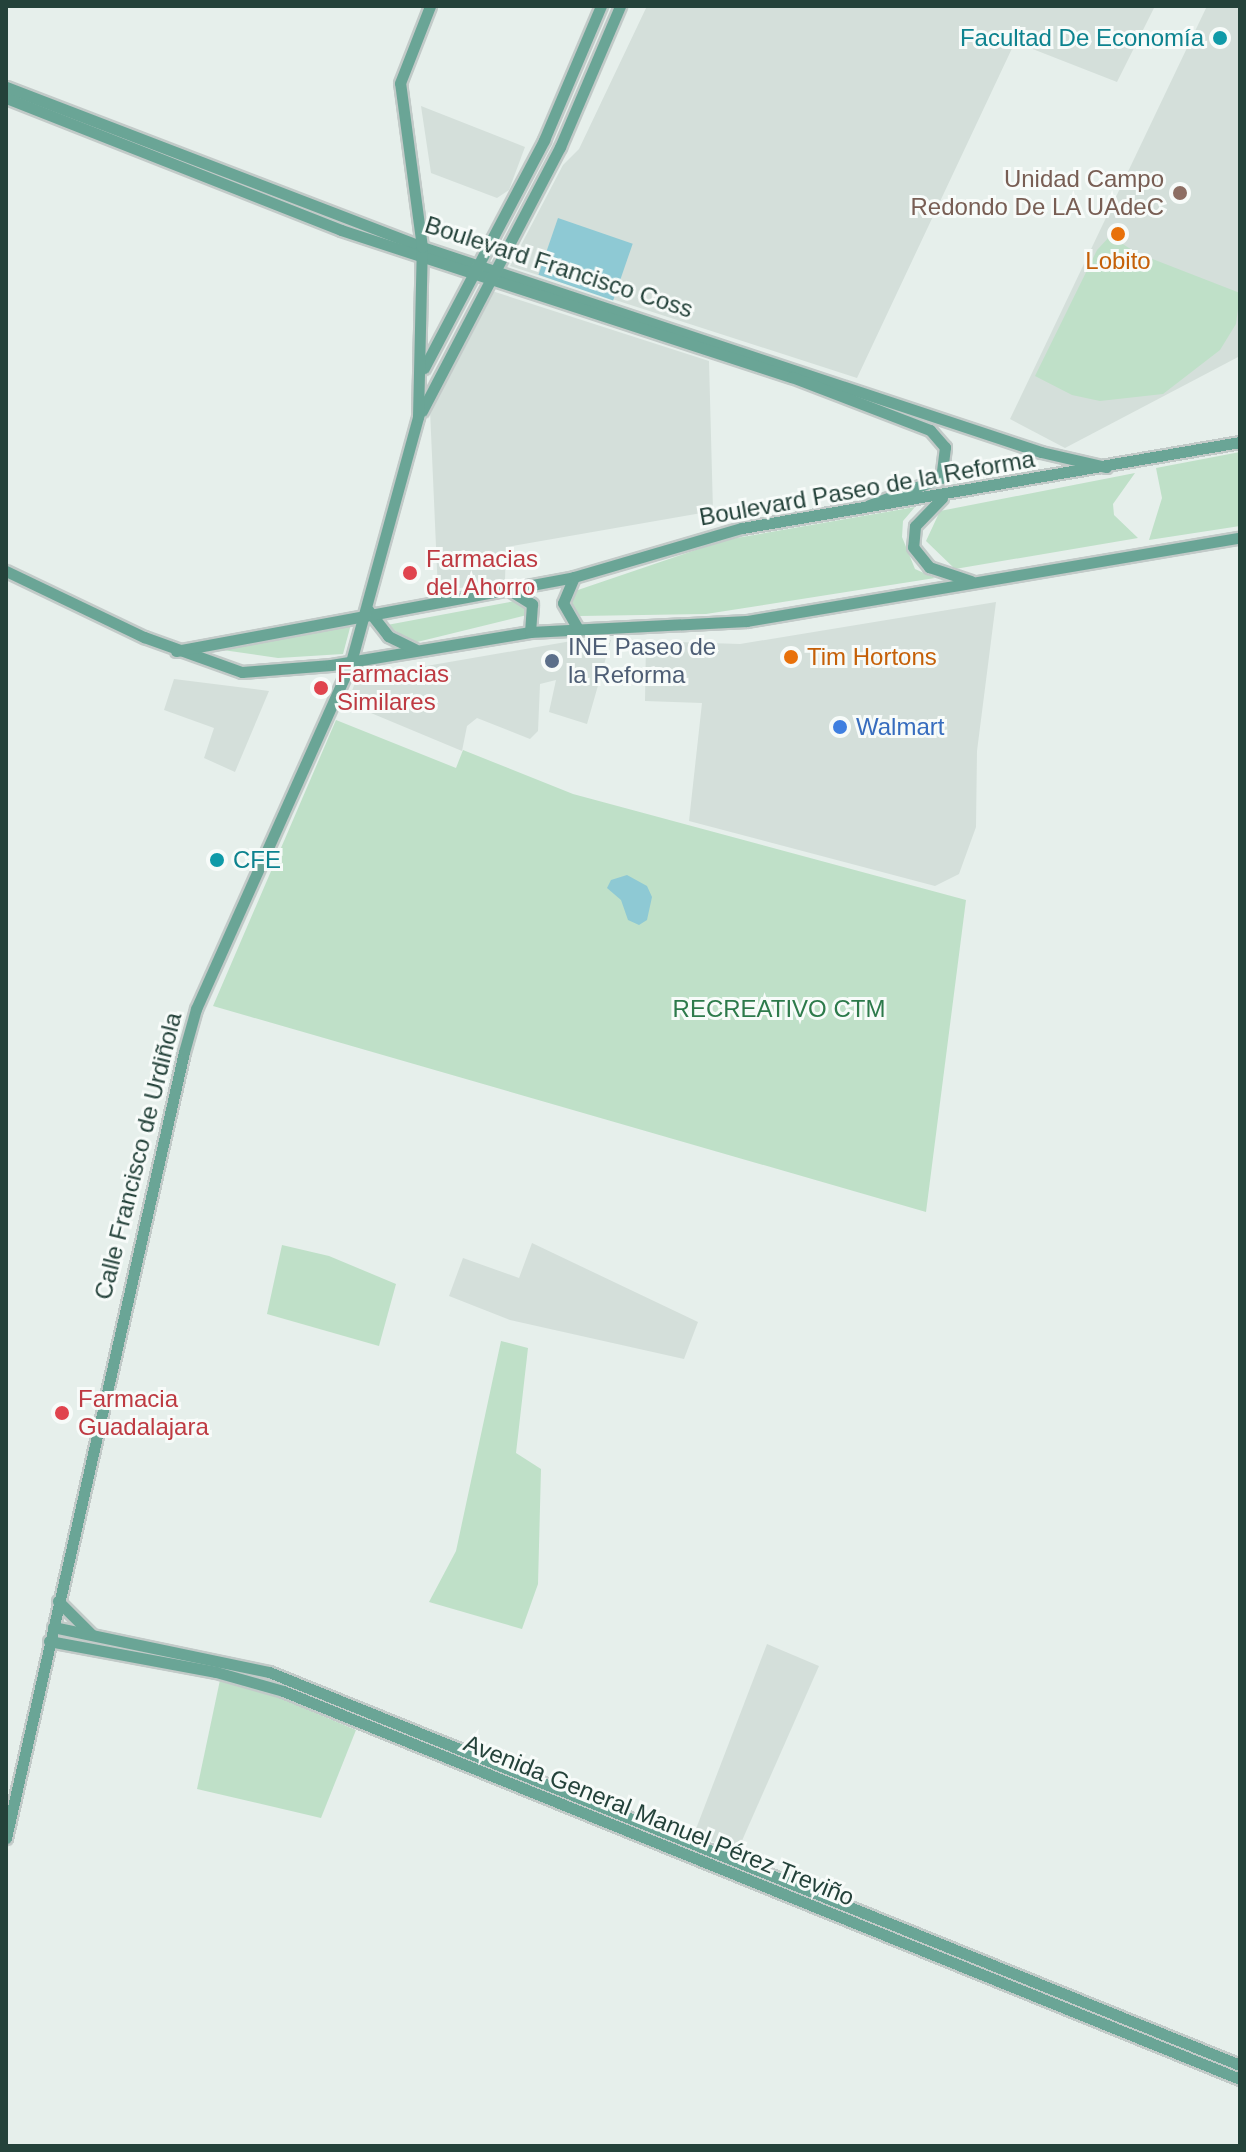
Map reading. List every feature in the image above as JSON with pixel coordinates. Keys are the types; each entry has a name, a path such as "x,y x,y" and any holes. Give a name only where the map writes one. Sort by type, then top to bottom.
{"main road":[{"name":"Calle Francisco de Urdiñola","path":"6,1838 196,1009 351,662 368,610 418,417 422,253 400,83 430,6"},
{"path":"421,372 544,140 601,6"},
{"path":"418,417 560,147 620,6"},
{"name":"Boulevard Francisco Coss","path":"6,87 422,253"},
{"name":"Boulevard Francisco Coss","path":"6,98 422,253 1041,452 1106,467"},
{"name":"Boulevard Francisco Coss","path":"494,275 792,377 930,430 945,447 941,478 869,505"},
{"name":"Boulevard Paseo de la Reforma","path":"176,651 368,610 508,591 574,577 720,534 869,505 946,495 1240,442"},
{"path":"946,495 915,526 913,547 929,567 979,582"},
{"path":"6,571 176,651 242,672 351,662 577,627 726,624 1240,538"},
{"path":"574,577 563,603 577,627"},
{"path":"508,591 532,604 530,632"},
{"path":"368,610 395,641 420,651"},
{"path":"58,1601 91,1634"},
{"name":"Avenida General Manuel Pérez Treviño","path":"53,1627 269,1672 1240,2065"},
{"name":"Avenida General Manuel Pérez Treviño","path":"49,1641 216,1672 283,1691 1240,2079"}],"shaded area":[{"path":"647,6 1155,6 1117,82 1015,42 857,378 510,266 563,165 579,149"},
{"name":"Unidad Campo Redondo De LA UAdeC","path":"1207,6 1240,6 1240,356 1065,448 1010,419"},
{"path":"421,106 525,147 509,190 497,198 431,173"},
{"path":"492,291 709,361 713,511 506,547 505,580 438,592 430,410"},
{"name":"Walmart","path":"996,602 977,751 976,827 959,874 935,886 689,821 702,703 645,701 646,641 740,644"},
{"path":"589,638 611,640 587,724 549,712 556,680 540,684 538,731 530,739 477,718 467,726 462,751 347,703 357,678"},
{"path":"174,679 269,691 235,772 204,758 214,728 164,710"},
{"path":"532,1243 698,1322 684,1359 510,1320 449,1296 463,1258 519,1278"},
{"path":"767,1644 819,1666 737,1852 694,1834"}],"green space":[{"path":"1110,236 1137,253 1240,293 1236,324 1220,350 1163,394 1100,401 1072,395 1035,376 1097,250"},
{"path":"1240,452 1240,526 1149,540 1162,498 1156,468"},
{"path":"1135,473 1113,504 1114,515 1138,538 955,569 926,541 940,511"},
{"path":"915,507 903,521 902,537 915,569 935,578 706,614 580,616 569,606 572,592 725,540"},
{"path":"526,599 527,615 413,643 387,625"},
{"path":"351,624 343,654 278,658 202,647"},
{"name":"RECREATIVO CTM","path":"336,720 456,768 463,750 573,794 966,900 926,1212 213,1006"},
{"path":"282,1245 329,1256 396,1284 379,1346 267,1314"},
{"path":"501,1341 528,1348 516,1453 541,1469 538,1584 522,1629 429,1602 456,1551"},
{"path":"220,1680 254,1687 356,1730 321,1818 197,1789"}],"water":[{"path":"558,218 633,244 613,300 538,275"},
{"path":"627,875 647,886 652,897 647,920 639,925 628,920 621,900 607,888 611,880"}],"place":[{"name":"Facultad De Economía","path":"1220,38"},
{"name":"Unidad Campo Redondo De LA UAdeC","path":"1180,193"},
{"name":"Lobito","path":"1118,234"},
{"name":"Farmacias del Ahorro","path":"410,573"},
{"name":"Tim Hortons","path":"791,657"},
{"name":"INE Paseo de la Reforma","path":"552,661"},
{"name":"Farmacias Similares","path":"321,688"},
{"name":"Walmart","path":"840,727"},
{"name":"CFE","path":"217,860"},
{"name":"Farmacia Guadalajara","path":"62,1413"}]}
